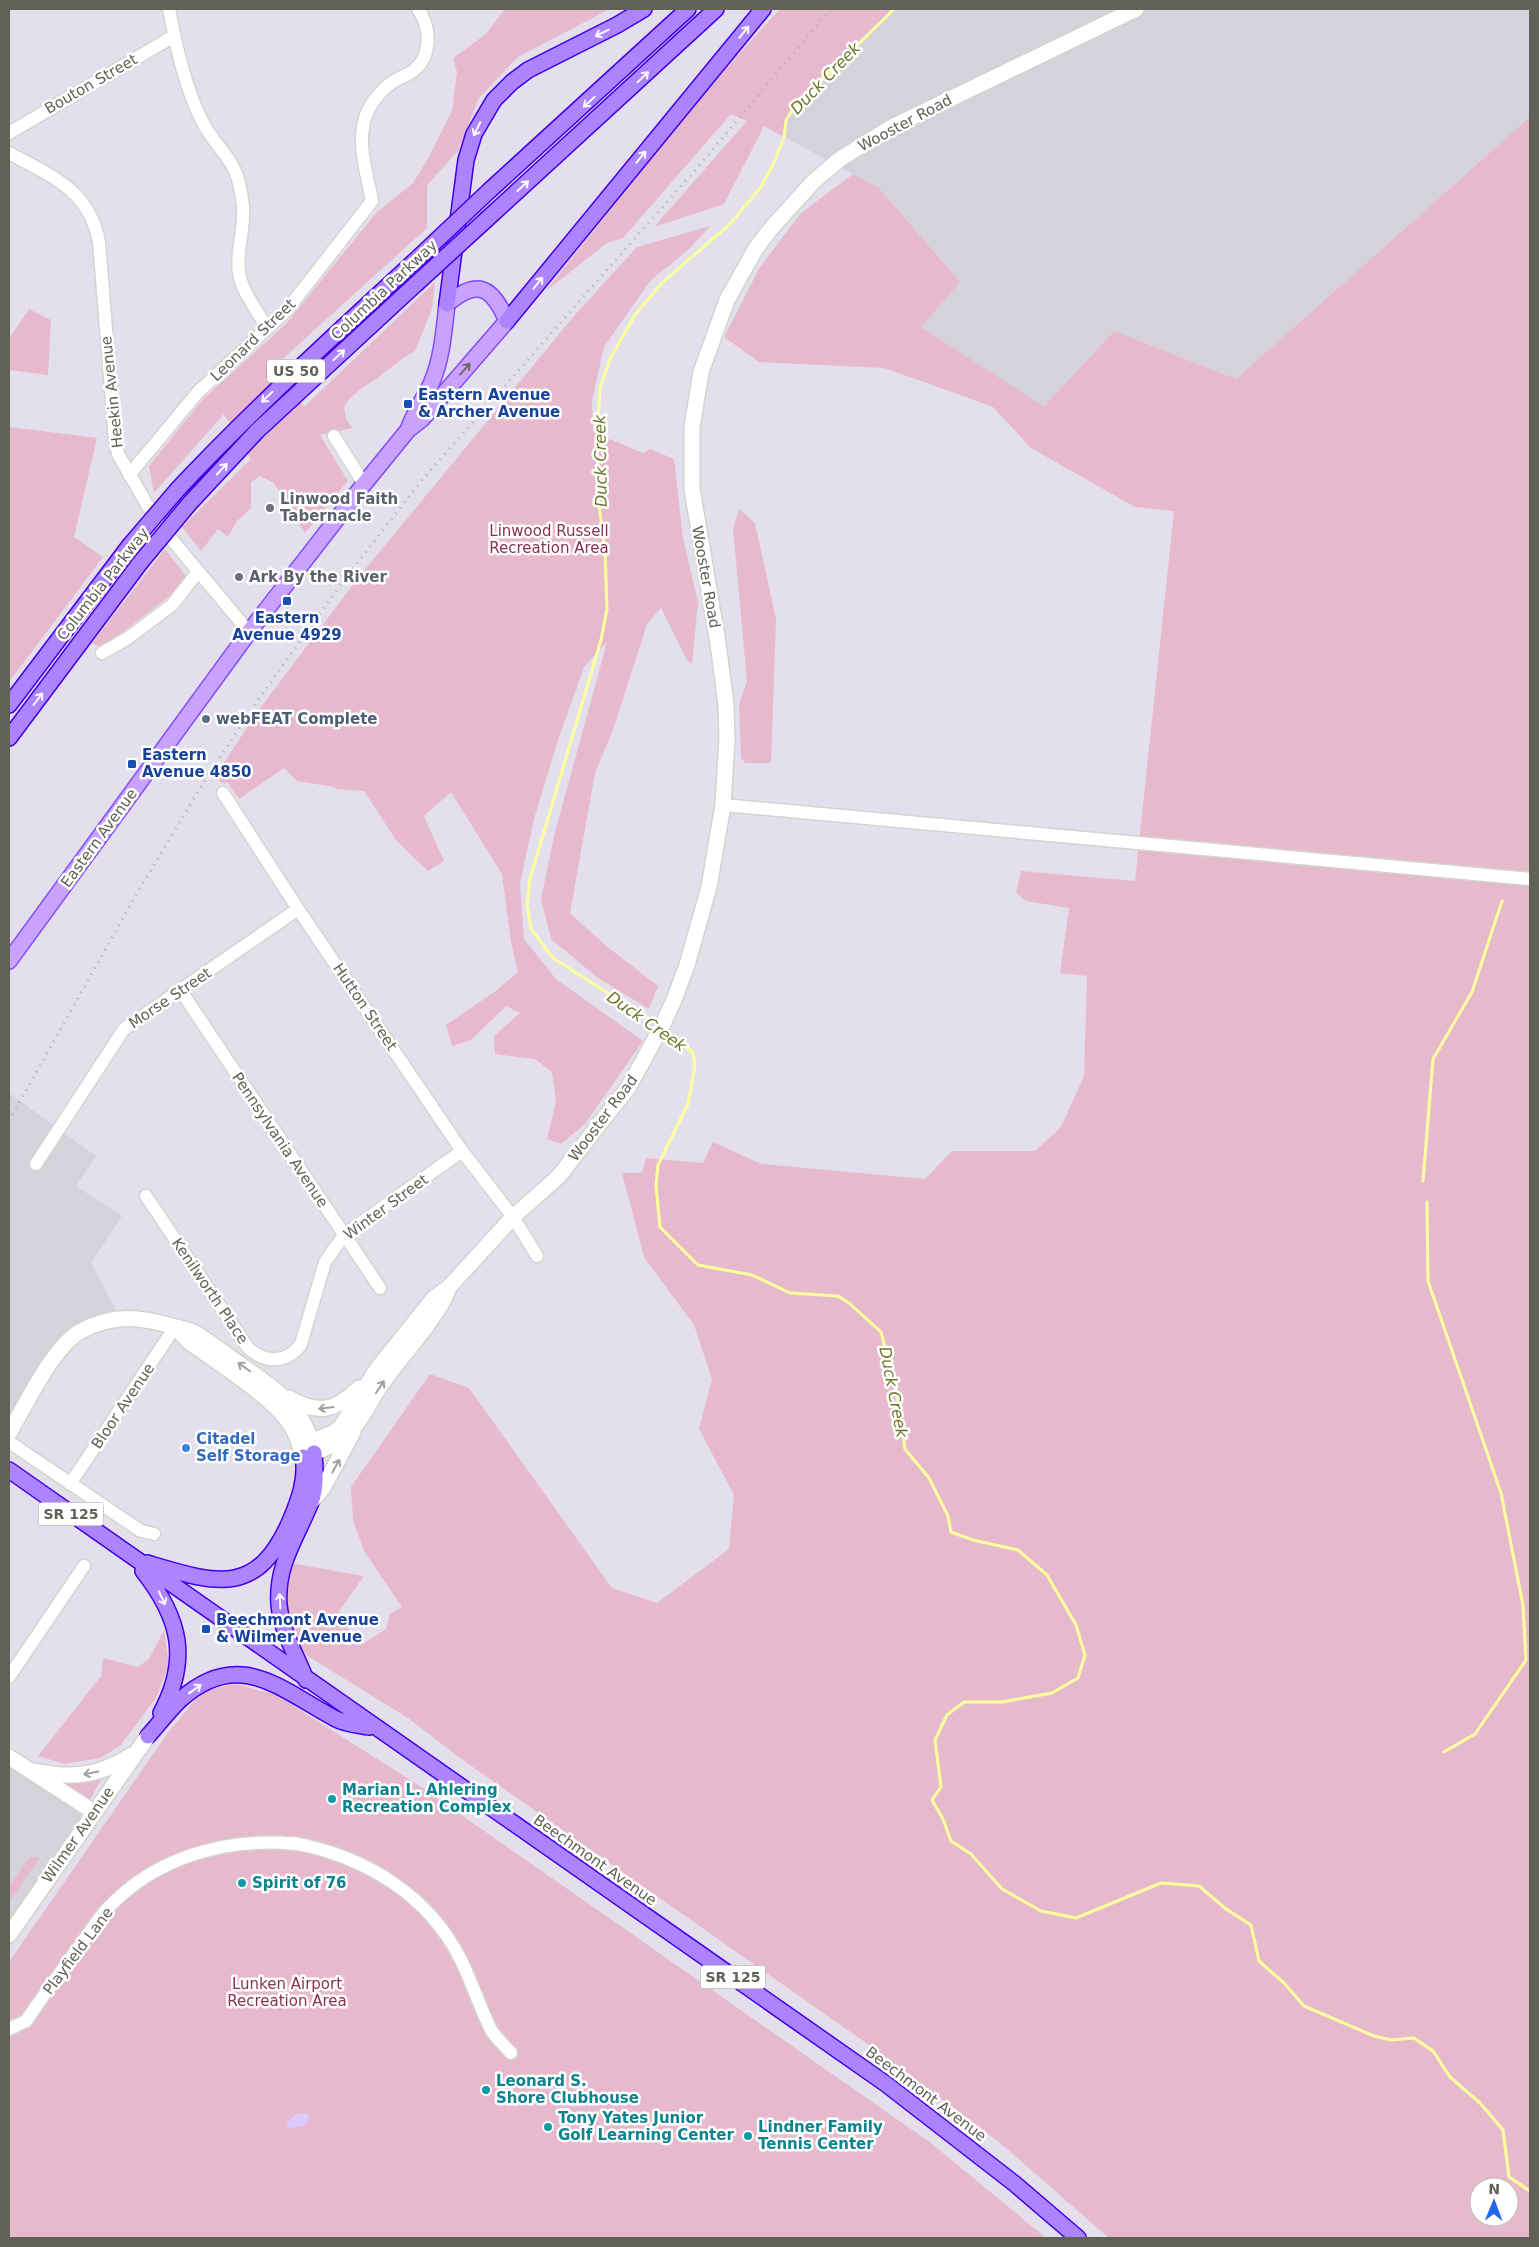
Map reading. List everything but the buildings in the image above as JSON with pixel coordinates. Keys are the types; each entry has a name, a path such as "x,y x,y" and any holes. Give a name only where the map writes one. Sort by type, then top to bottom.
{"highway":[{"path":"447,304 466,160 474,134 494,100 512,82 528,70 617,25 644,9"},
{"name":"Columbia Parkway","path":"9,705 130,545 178,489 263,402 490,190 688,9"},
{"name":"Columbia Parkway","path":"9,738 140,563 189,504 257,431 716,9"},
{"path":"507,321 763,9"},
{"path":"306,1680 283,1627 279,1604 280,1585 289,1547 312,1501 315,1477 307,1450"},
{"path":"134,1558 200,1579 219,1580 247,1574 262,1565 276,1549 298,1503 307,1450"},
{"name":"Beechmont Avenue","path":"9,1470 306,1680 886,2084 1014,2184 1078,2238"},
{"path":"134,1558 159,1591 171,1617 179,1660 171,1694 148,1736"},
{"path":"148,1736 181,1699 204,1683 231,1674 258,1677 294,1693 337,1720 378,1730"}],"main road":[{"path":"484,289 491,293 500,304 507,321 422,419 408,430 414,413 431,384 440,357 447,304 466,290 484,289"},
{"name":"Eastern Avenue","path":"9,961 249,632 408,430"}],"street":[{"path":"169,9 174,36 195,107 203,124 226,154 237,177 244,216 238,260 239,274 244,288 266,327"},
{"name":"Leonard Street","path":"129,475 198,392 266,327 287,310 372,201 362,143 365,119 368,110 381,92 394,81 413,72 422,60 426,51 428,32 426,22 418,9"},
{"name":"Wooster Road","path":"307,1450 341,1427 377,1369 434,1298 450,1286 513,1217 559,1176 628,1088 674,1000 693,947 709,887 723,805 727,739 726,705 708,576 696,517 690,461 694,408 701,372 716,327 741,274 756,248 793,202 834,165 865,142 890,128 1136,9"},
{"name":"Bouton Street","path":"9,133 174,36"},
{"name":"Heekin Avenue","path":"9,153 62,182 74,191 83,202 96,227 99,242 115,440 118,454 157,522 249,632"},
{"path":"334,436 364,484"},
{"path":"102,653 128,638 172,604 198,573"},
{"name":"Hutton Street","path":"223,793 298,909 462,1152 513,1217"},
{"path":"723,805 1530,878"},
{"name":"Morse Street","path":"36,1164 124,1029 298,909"},
{"name":"Pennsylvania Avenue","path":"181,991 380,1288"},
{"name":"Winter Street","path":"305,1330 325,1262 344,1235 462,1152"},
{"name":"Kenilworth Place","path":"146,1196 248,1348 256,1355 271,1360 284,1358 299,1347 305,1330"},
{"path":"513,1217 537,1256"},
{"name":"Wooster Road","path":"307,1450 341,1440 354,1428 379,1387 441,1308 450,1286"},
{"path":"9,1433 67,1340 79,1332 106,1321 120,1318 154,1320 196,1333 284,1396 302,1406 312,1408 338,1406 346,1401 377,1369"},
{"path":"175,1327 188,1341 274,1406 290,1422 307,1450"},
{"name":"Bloor Avenue","path":"70,1484 175,1327"},
{"path":"284,1396 299,1413 307,1450"},
{"path":"312,1501 323,1488 350,1441 354,1428"},
{"path":"9,1442 141,1531 154,1534"},
{"path":"9,1677 84,1566"},
{"name":"Wilmer Avenue","path":"9,1935 148,1736"},
{"path":"31,1771 64,1775 90,1773 112,1766 135,1753"},
{"path":"9,1757 94,1812"},
{"name":"Playfield Lane","path":"9,2029 26,2021 105,1911 142,1879 186,1856 206,1850 254,1842 294,1843 316,1847 356,1861 392,1882 424,1909 454,1948 492,2031 511,2053"}],"shaded area":[{"path":"894,9 1530,9 1530,117 1236,379 1114,331 1044,408 920,327 960,282 879,188 784,137 786,120 793,109 810,99 818,84"},
{"path":"9,1093 96,1156 76,1186 122,1216 91,1263 120,1318 79,1332 9,1433"},
{"path":"9,1757 94,1812 9,1935"}],"green space":[{"path":"505,9 610,9 518,57 479,98 458,151 427,185 427,228 277,364 304,407 435,282 432,309 415,351 360,390 348,401 344,407 346,419 353,428 320,435 348,481 305,533 274,483 260,476 251,482 251,508 237,521 228,537 218,529 201,551 182,527 251,459 224,414 154,493 149,466 203,399 286,324 376,213 413,183 429,157 452,111 457,72 453,58 486,34"},
{"path":"780,9 894,9 818,84 810,99 793,109 786,120 784,137 764,126 724,204 654,227 747,121 731,114 623,238 607,243 546,291 719,77"},
{"path":"1530,117 1530,2238 1109,2238 999,2142 869,2045 460,1758 408,1718 293,1647 279,1604 284,1562 364,1576 337,1614 361,1645 386,1629 390,1614 402,1607 364,1551 353,1520 351,1487 430,1374 469,1388 612,1588 657,1603 729,1549 734,1495 699,1429 712,1379 694,1325 644,1257 622,1173 640,1173 643,1171 646,1158 703,1163 713,1142 761,1164 925,1179 952,1151 1035,1151 1061,1127 1084,1076 1087,976 1060,973 1069,908 1026,901 1016,893 1021,871 1135,881 1174,511 1135,507 1031,448 993,407 884,368 759,362 724,337 760,267 801,213 853,174 879,188 960,282 921,327 1044,407 1114,331 1236,379"},
{"name":"Linwood Russell Recreation Area","path":"710,226 689,249 650,281 604,347 592,401 593,432 643,453 650,449 674,459 683,538 698,602 692,664 687,660 661,608 647,624 613,730 595,773 570,913 605,945 658,986 649,1009 598,978 551,939 541,899 554,836 607,642 584,667 557,743 534,819 520,883 524,939 556,979 643,1041 585,1124 561,1144 547,1139 556,1102 552,1072 535,1059 495,1054 494,1036 520,1013 506,1006 471,1040 452,1046 446,1025 497,990 518,972 511,942 502,874 451,792 424,816 444,861 428,871 396,840 364,791 336,789 334,787 297,781 284,768 239,799 227,782 225,784 214,778 255,715 358,578 574,316 637,247"},
{"path":"29,309 51,320 48,375 9,370 9,339"},
{"path":"9,427 97,438 74,537 103,557 9,682"},
{"path":"739,509 755,523 776,619 771,763 745,763 741,758 739,705 747,681 733,529"},
{"path":"165,549 186,576 172,594 102,648 92,643"},
{"path":"164,1630 169,1665 156,1698 120,1746 100,1758 65,1764 38,1756 101,1676 103,1658 138,1667 149,1659"},
{"name":"Lunken Airport Recreation Area","path":"236,1684 276,1695 420,1786 931,2143 1046,2238 9,2238 9,1962 167,1734 195,1700 212,1689"},
{"path":"105,1772 90,1800 61,1781"},
{"path":"40,1857 9,1902 9,1886 29,1858"}],"sand":[{"path":"306,2113 309,2120 304,2126 290,2128 287,2126 287,2122 297,2114"}],"waterway":[{"name":"Duck Creek","path":"658,1025 553,958 531,929 527,904 530,879 601,640 607,609 605,551 598,497 597,439 600,388 610,359 635,315 663,282 730,224 761,187 773,165 784,137 786,120 793,109 810,99 818,84 894,9"},
{"path":"1423,1181 1433,1059 1472,992 1502,901"},
{"name":"Duck Creek","path":"665,1030 693,1053 695,1066 688,1104 658,1165 656,1186 660,1227 698,1265 752,1275 790,1293 838,1296 849,1303 881,1332 896,1391 905,1449 929,1478 948,1516 951,1532 973,1540 1018,1550 1047,1575 1076,1625 1085,1655 1078,1678 1052,1693 1002,1702 964,1702 947,1715 935,1740 941,1787 932,1800 943,1819 951,1841 971,1854 1002,1889 1041,1911 1076,1918 1161,1883 1199,1886 1226,1909 1251,1925 1259,1961 1284,1983 1304,2006 1374,2036 1391,2040 1414,2038 1433,2051 1450,2077 1480,2103 1503,2130 1509,2177 1530,2191"},
{"path":"1427,1202 1428,1281 1501,1493 1523,1605 1526,1660 1475,1734 1444,1752"}],"railway":[{"path":"9,1121 140,888 205,780 258,700 344,580 422,480 697,168 831,9"}],"place":[{"name":"Eastern Avenue & Archer Avenue","path":"408,404"},
{"name":"Linwood Faith Tabernacle","path":"270,508"},
{"name":"Ark By the River","path":"239,577"},
{"name":"Eastern Avenue 4929","path":"287,601"},
{"name":"webFEAT Complete","path":"206,719"},
{"name":"Eastern Avenue 4850","path":"132,764"},
{"name":"Citadel Self Storage","path":"186,1448"},
{"name":"Beechmont Avenue & Wilmer Avenue","path":"206,1629"},
{"name":"Marian L. Ahlering Recreation Complex","path":"332,1799"},
{"name":"Spirit of 76","path":"242,1883"},
{"name":"Leonard S. Shore Clubhouse","path":"486,2090"},
{"name":"Tony Yates Junior Golf Learning Center","path":"548,2127"},
{"name":"Lindner Family Tennis Center","path":"748,2136"}]}
